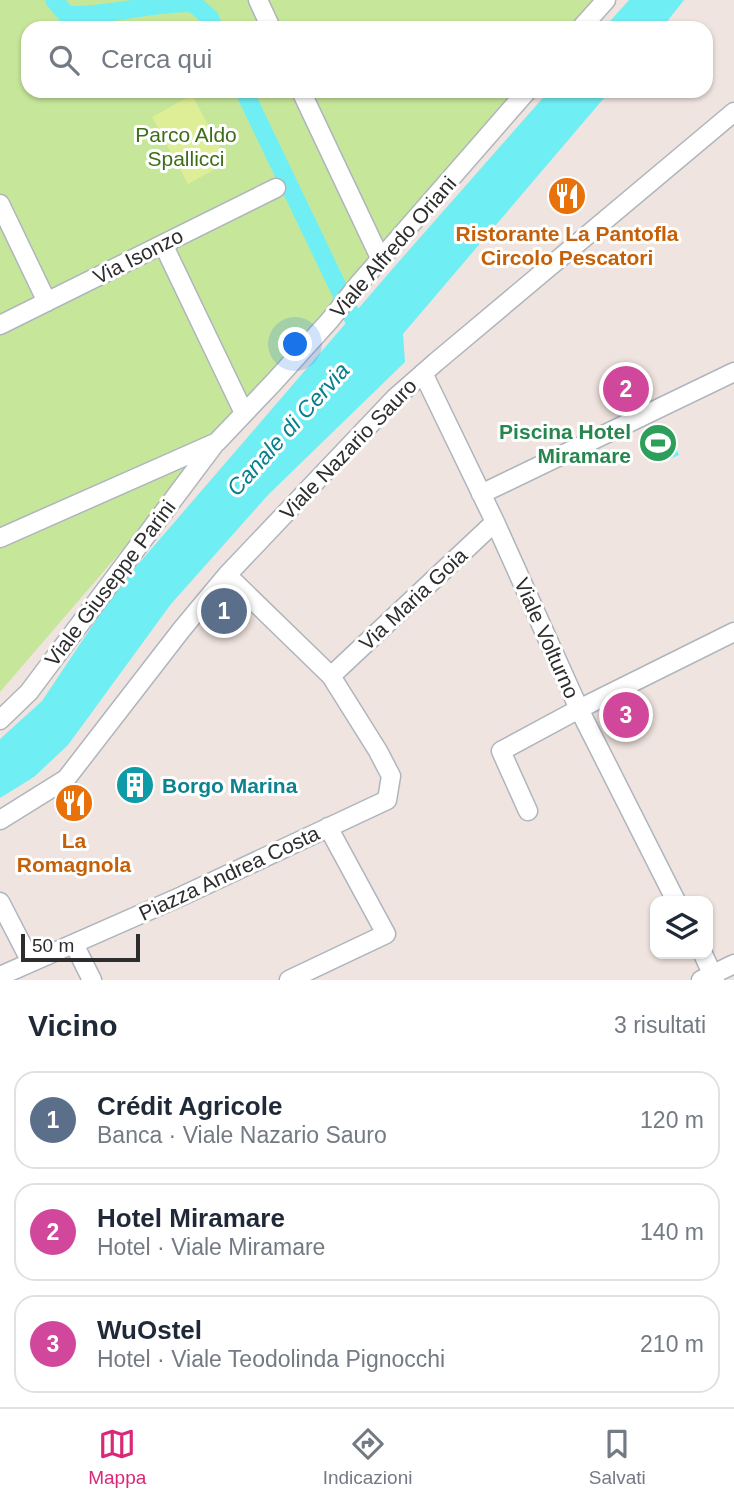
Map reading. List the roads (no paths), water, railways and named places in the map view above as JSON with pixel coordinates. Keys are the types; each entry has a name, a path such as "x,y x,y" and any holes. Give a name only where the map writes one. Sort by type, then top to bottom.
{"street":[{"path":"258,0 268,21"},
{"path":"587,21 606,0"},
{"path":"304,98 381,260"},
{"name":"Viale Alfredo Oriani","path":"0,538 217,442 330,320 521,98"},
{"name":"Viale Nazario Sauro","path":"0,820 66,779 227,575 396,398 734,112"},
{"name":"Via Isonzo","path":"0,325 276,188"},
{"path":"0,204 47,302"},
{"path":"163,244 244,413"},
{"name":"Viale Volturno","path":"430,367 481,494 579,709 673,896"},
{"path":"481,494 734,372"},
{"name":"Viale Giuseppe Parini","path":"0,720 29,692 217,442"},
{"name":"Via Maria Goia","path":"331,676 495,523"},
{"path":"227,575 331,676 391,776 387,800 328,827"},
{"path":"528,811 501,751 734,632"},
{"name":"Piazza Andrea Costa","path":"0,976 182,896 328,827 386,934 289,980"},
{"path":"0,902 31,962"},
{"path":"74,944 92,980"},
{"path":"704,959 710,978 734,964"}],"water":[{"path":"629,0 684,0 668,21 610,21"},
{"name":"Canale di Cervia","path":"543,98 604,98 403,334 405,362 268,495 171,604 68,745 34,777 0,798 0,739 42,701 116,590"},
{"name":"Piscina Hotel Miramare","path":"665,425 679,455 663,462 659,454 646,460 641,451 645,448 640,438"}],"waterway":[{"path":"54,0 67,15 193,3 211,21"},
{"path":"247,98 362,337"}],"place":[{"name":"Ristorante La Pantofla Circolo Pescatori","path":"567,196"},
{"name":"Hotel Miramare","path":"626,389"},
{"name":"Piscina Hotel Miramare","path":"658,443"},
{"name":"Crédit Agricole","path":"224,611"},
{"name":"WuOstel","path":"626,715"},
{"name":"Borgo Marina","path":"135,785"},
{"name":"La Romagnola","path":"74,803"}],"park label":[{"name":"Parco Aldo Spallicci","path":"186,146"}]}
